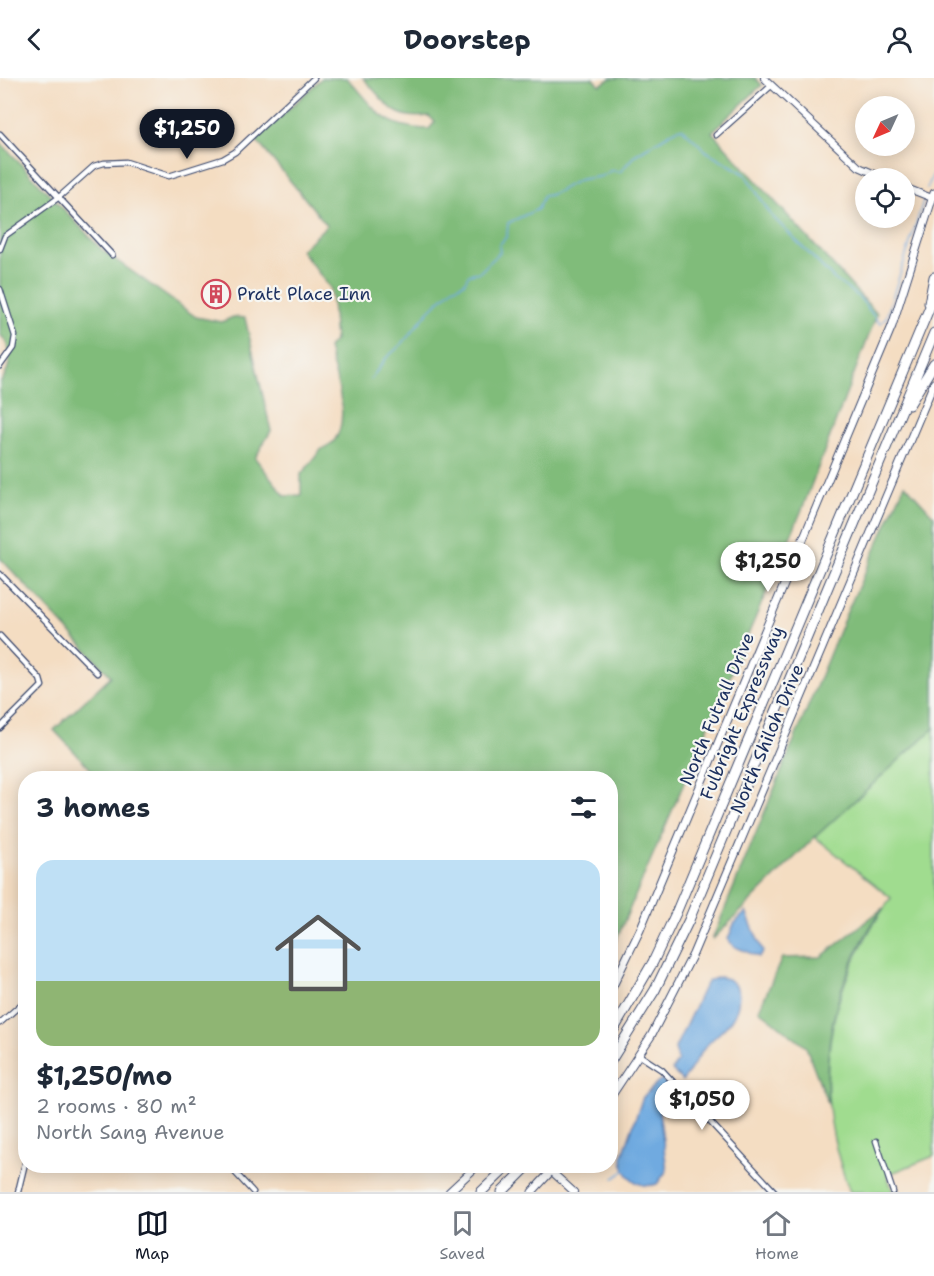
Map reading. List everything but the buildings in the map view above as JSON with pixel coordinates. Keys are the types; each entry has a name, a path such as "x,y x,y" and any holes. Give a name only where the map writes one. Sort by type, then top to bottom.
{"highway":[{"path":"927,314 934,277"},
{"name":"Fulbright Expressway","path":"618,1022 642,982 676,914 934,297"},
{"name":"Fulbright Expressway","path":"618,1050 642,1013 681,938 934,333"},
{"path":"896,424 934,364"},
{"path":"482,1192 501,1173"},
{"path":"502,1192 521,1173"}],"main road":[{"name":"North Futrall Drive","path":"618,975 640,930 888,336 933,195"},
{"name":"North Shiloh Drive","path":"618,1086 639,1055 693,954 934,383"},
{"path":"449,1192 469,1173"},
{"path":"532,1192 549,1173"}],"street":[{"path":"0,249 5,236 58,198 94,166 104,162 126,162 168,176 223,159 234,152 315,78"},
{"path":"764,78 861,168"},
{"path":"716,135 771,86"},
{"path":"0,134 112,255"},
{"path":"915,190 933,195"},
{"path":"0,289 15,336 13,348 0,366"},
{"path":"0,352 5,358"},
{"path":"0,574 97,673"},
{"path":"0,636 40,679 42,686 0,728"},
{"path":"1,1021 18,1007"},
{"path":"639,1055 662,1070 775,1192"},
{"path":"876,1142 893,1192"},
{"path":"18,1192 23,1173"},
{"path":"235,1173 253,1192"},
{"path":"558,1173 574,1192"}],"green space":[{"path":"322,78 347,78 373,108 390,121 413,128 429,129 435,122 429,116 406,116 398,113 363,78 593,78 600,85 611,78 755,78 762,85 712,132 877,314 801,512 618,936 618,771 92,771 54,730 111,676 0,558 0,383 7,371 9,352 0,334 0,142 102,250 196,317 222,322 233,317 245,318 271,431 255,458 285,496 301,495 301,474 320,450 334,441 342,420 340,395 328,348 335,340 331,289 301,250 327,225 256,140"},
{"path":"905,484 934,516 934,728 815,837 712,940 846,614"},
{"path":"934,728 934,1156 887,1175 893,1192 850,1192 837,1153 830,1115 828,1077 830,1040 838,1003 851,968 869,932 891,898 815,837"},
{"path":"883,908 856,953 838,1002 828,1052 828,1104 806,1047 759,1010 782,958 821,957"}],"water":[{"path":"746,912 763,952 759,957 733,946 728,939 734,924"},
{"path":"719,977 734,983 739,995 736,1009 729,1023 706,1046 682,1081 672,1070 678,1061 675,1048 704,987 708,981"},
{"path":"662,1079 672,1090 661,1102 659,1111 667,1170 657,1184 644,1185 628,1175 622,1157 643,1097"}],"waterway":[{"path":"371,379 386,358 401,345 429,311 453,288 464,283 469,274 480,272 500,252 499,245 507,236 508,223 538,209 543,196 553,194 579,180 604,175 611,170 620,172 635,155 677,129 682,128 706,151 745,174 771,215 834,279 860,298 880,324 886,318 923,202"},
{"path":"927,189 934,172"},
{"path":"614,1178 627,1169"}],"place":[{"name":"Pratt Place Inn","path":"216,294"}]}
